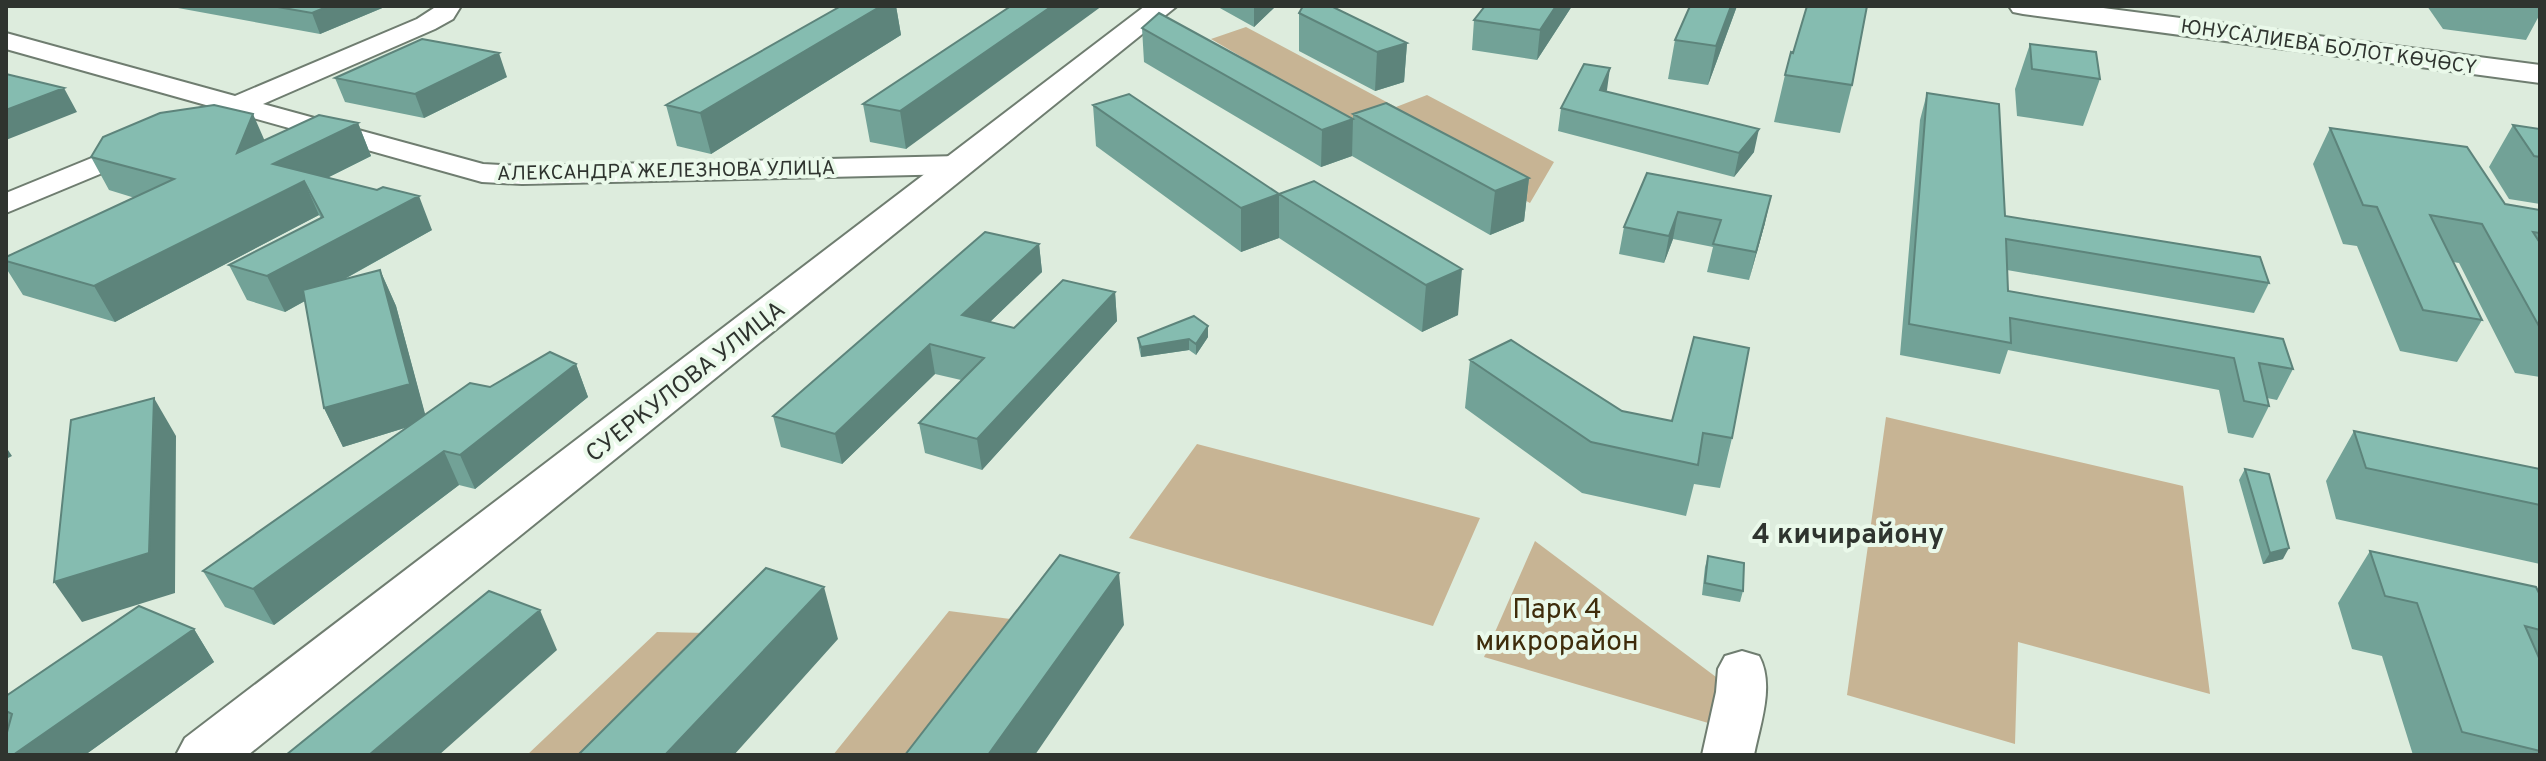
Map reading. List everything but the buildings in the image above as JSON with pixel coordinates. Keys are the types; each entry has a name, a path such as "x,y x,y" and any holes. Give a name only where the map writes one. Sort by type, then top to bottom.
{"main road":[{"name":"СУЕРКУЛОВА УЛИЦА","path":"206,755 1163,6"},
{"name":"ЮНУСАЛИЕВА БОЛОТ КӨЧӨСҮ","path":"2023,6 2540,74"}],"street":[{"path":"193,124 426,24 444,14 449,6"},
{"name":"АЛЕКСАНДРА ЖЕЛЕЗНОВА УЛИЦА","path":"6,41 482,173 522,175 959,165"},
{"path":"6,204 164,136"},
{"path":"1728,755 1741,692 1742,669"}],"green space":[{"path":"1246,27 1396,107 1427,95 1554,162 1530,203 1372,115 1353,122 1211,39"},
{"path":"1886,417 2183,486 2210,694 2018,642 2015,744 1847,695"},
{"path":"1197,444 1480,518 1433,626 1129,538"},
{"name":"Парк 4 микрорайон","path":"1535,541 1724,683 1715,725 1484,657"},
{"path":"949,611 1034,622 936,755 833,755"},
{"path":"657,632 759,634 643,755 527,755"}],"district":[{"name":"4 кичирайону","path":"1848,533"}]}
